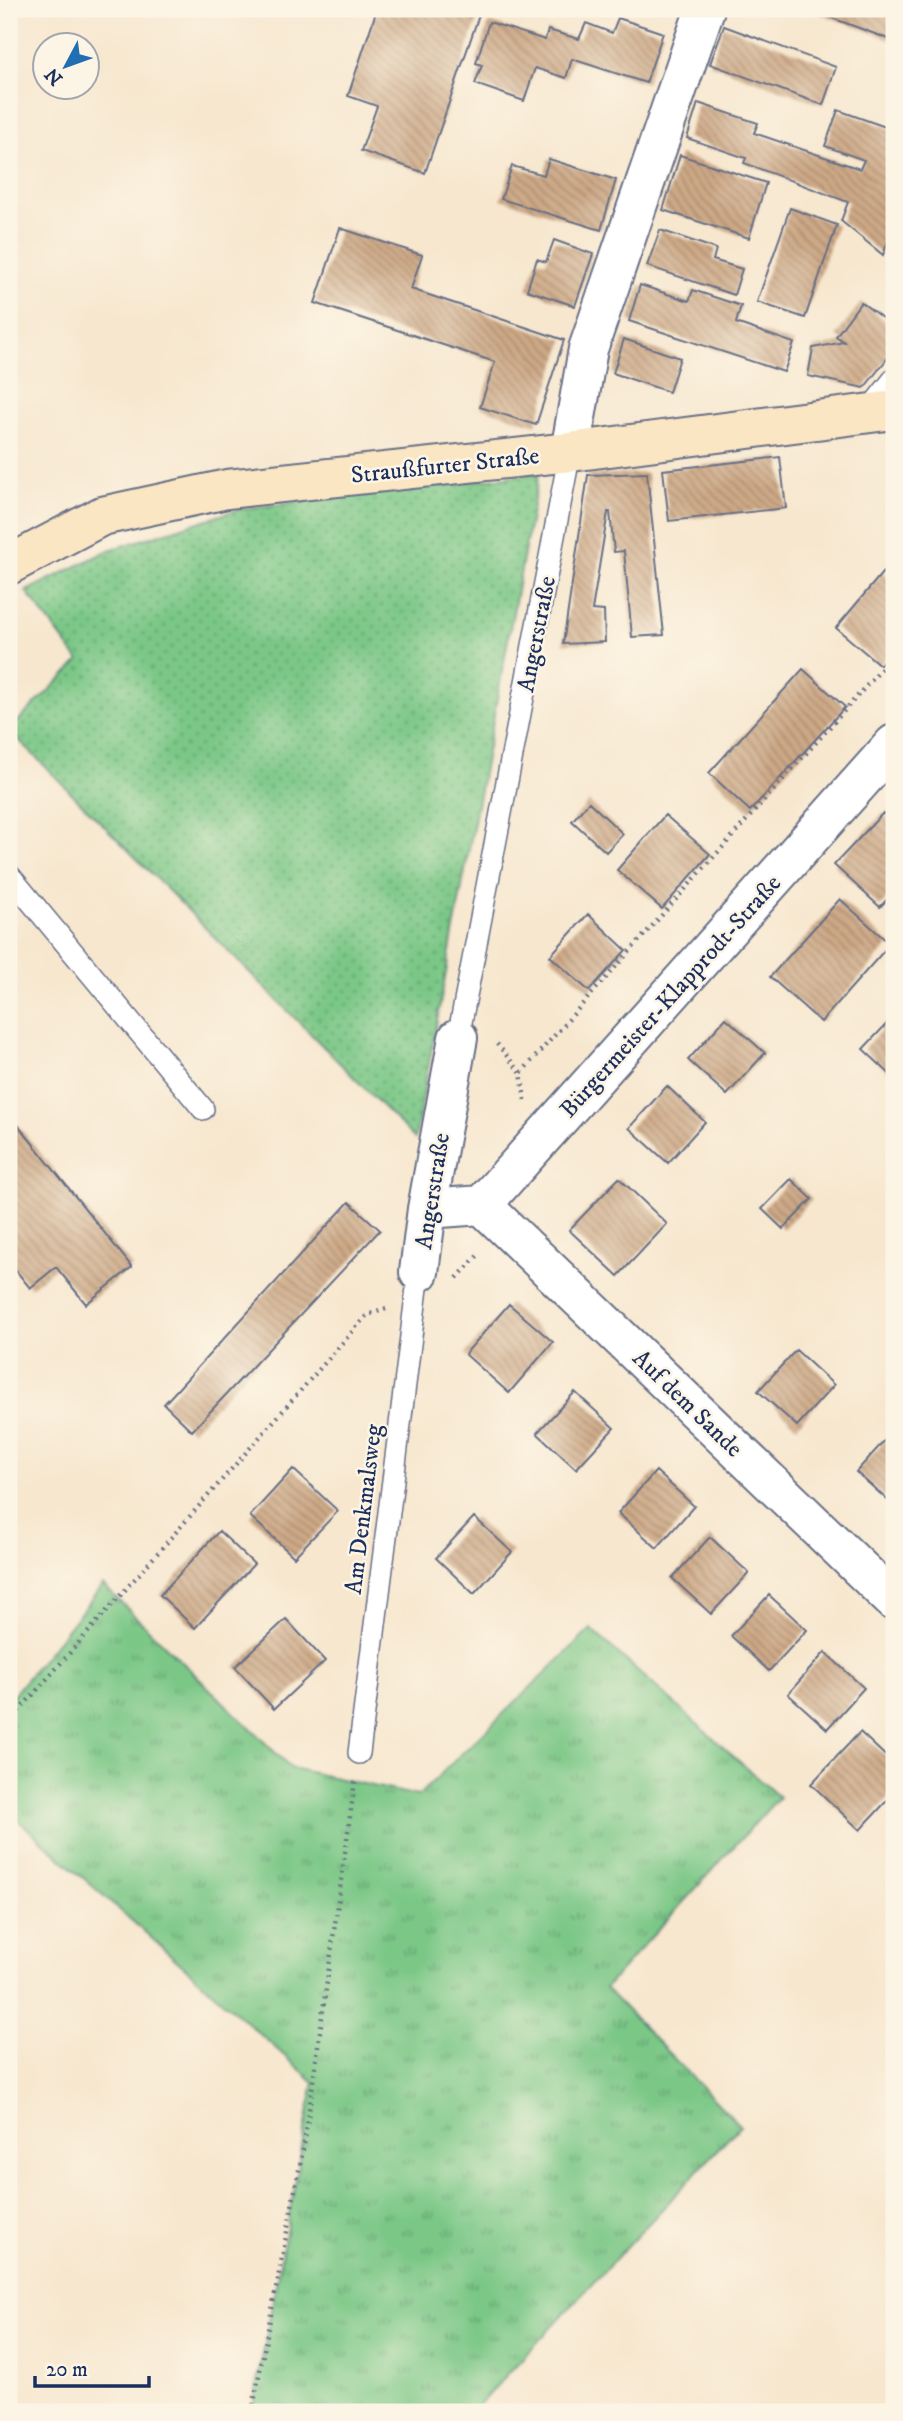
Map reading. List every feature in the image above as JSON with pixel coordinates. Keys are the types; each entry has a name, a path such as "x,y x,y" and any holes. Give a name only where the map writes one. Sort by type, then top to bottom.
{"street":[{"name":"Angerstraße","path":"570,452 589,349 705,9"},
{"name":"Straußfurter Straße","path":"9,565 102,516 227,488 570,452 880,412"},
{"name":"Bürgermeister-Klapprodt-Straße","path":"493,1216 544,1136 894,744"},
{"name":"Angerstraße","path":"434,1279 426,1209 458,1038"},
{"path":"426,1209 493,1216"},
{"name":"Auf dem Sande","path":"493,1216 894,1601"}],"lane":[{"path":"880,412 894,379"},
{"name":"Angerstraße","path":"458,1038 570,452"},
{"path":"9,875 24,897 203,1109"},
{"name":"Am Denkmalsweg","path":"359,1753 415,1309 434,1279"}],"path":[{"path":"544,1136 528,1121 521,1073 894,655"},
{"path":"434,1279 493,1216"},
{"path":"9,1722 367,1315 391,1307 415,1309"},
{"path":"252,2412 305,2139 359,1753"}],"green space":[{"path":"539,473 415,1139 9,730 79,661 26,591 109,550 240,509"},
{"path":"103,1585 291,1768 418,1796 591,1629 779,1797 605,1988 740,2126 472,2412 252,2412 314,2082 9,1812 9,1700"}],"building":[{"path":"377,9 481,9 425,173 361,151 377,106 348,96"},
{"path":"571,9 590,9 588,15"},
{"path":"808,9 894,9 894,41 891,40"},
{"path":"618,18 663,33 646,83 572,59 566,78 535,68 524,101 475,84 482,65 476,63 489,22 545,40 548,30 579,39 586,23 612,33"},
{"path":"724,26 836,67 823,105 710,64"},
{"path":"698,103 758,123 754,133 860,169 864,160 825,146 838,110 894,130 894,224 883,255 841,221 848,202 744,163 746,158 687,138"},
{"path":"680,155 766,183 749,238 663,210"},
{"path":"549,159 616,180 601,230 501,199 512,166 544,175"},
{"path":"790,208 837,225 805,318 757,302"},
{"path":"340,228 422,255 411,289 564,340 536,425 480,407 495,362 315,303"},
{"path":"660,230 716,249 713,260 742,269 734,295 647,266"},
{"path":"554,240 593,254 575,306 527,290 537,259 546,262"},
{"path":"640,285 689,301 693,290 741,306 736,323 794,343 784,372 629,321"},
{"path":"861,302 894,327 894,350 864,388 808,376 813,348 844,342 836,336"},
{"path":"624,339 680,358 669,392 613,373"},
{"path":"780,457 786,508 669,521 663,470"},
{"path":"647,473 664,635 632,637 624,551 614,552 608,512 592,610 604,611 605,642 563,644 588,475"},
{"path":"883,572 894,581 894,648 880,665 836,628"},
{"path":"803,669 845,707 750,811 709,773"},
{"path":"589,802 623,834 606,852 572,821"},
{"path":"883,813 894,823 894,892 880,907 834,865"},
{"path":"665,815 710,854 662,909 617,870"},
{"path":"840,899 890,944 821,1022 770,977"},
{"path":"588,914 626,950 589,991 550,956"},
{"path":"894,1016 894,1078 863,1049"},
{"path":"726,1018 765,1053 727,1095 688,1060"},
{"path":"667,1086 705,1122 668,1163 629,1128"},
{"path":"9,1114 132,1267 86,1304 56,1267 30,1288 9,1262"},
{"path":"619,1178 667,1224 618,1276 569,1230"},
{"path":"791,1179 812,1199 783,1229 762,1209"},
{"path":"349,1202 380,1230 192,1431 164,1404"},
{"path":"509,1304 553,1342 509,1393 465,1354"},
{"path":"796,1350 834,1385 797,1426 758,1391"},
{"path":"575,1392 614,1428 576,1469 537,1433"},
{"path":"894,1430 894,1506 856,1472"},
{"path":"293,1469 338,1511 294,1557 250,1516"},
{"path":"656,1471 694,1506 657,1548 618,1513"},
{"path":"474,1517 512,1552 474,1594 436,1558"},
{"path":"219,1531 254,1564 195,1628 160,1595"},
{"path":"710,1537 749,1573 711,1614 672,1578"},
{"path":"769,1595 807,1630 769,1671 731,1636"},
{"path":"286,1619 325,1661 274,1709 235,1667"},
{"path":"825,1652 864,1688 827,1729 788,1694"},
{"path":"860,1732 894,1764 894,1793 860,1830 811,1784"}]}
